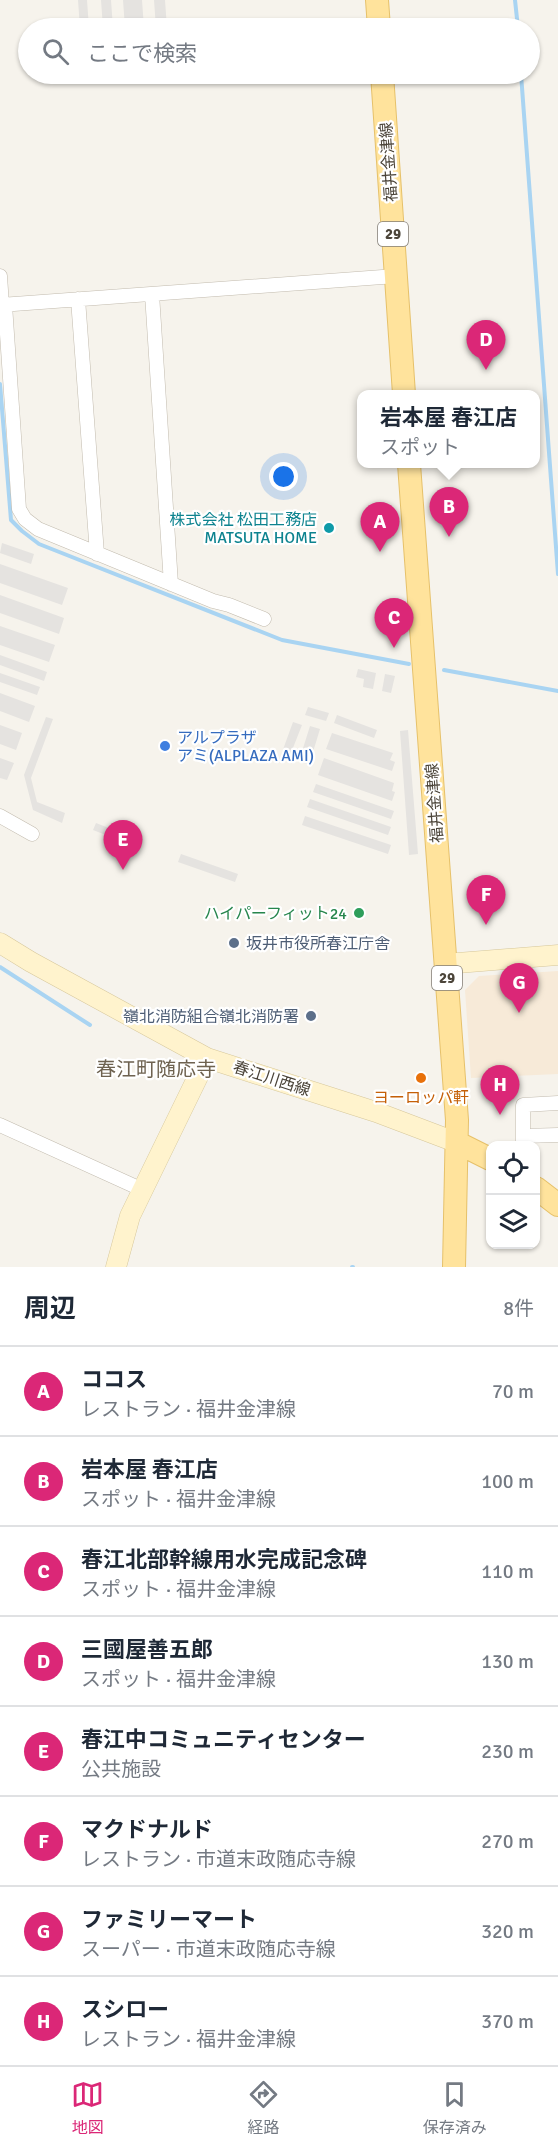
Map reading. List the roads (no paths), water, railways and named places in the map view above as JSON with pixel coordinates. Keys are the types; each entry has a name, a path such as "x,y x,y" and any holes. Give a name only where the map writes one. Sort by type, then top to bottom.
{"main road":[{"path":"377,0 378,18"},
{"name":"福井金津線","path":"383,84 404,390"},
{"name":"福井金津線","path":"409,468 458,1143 454,1267"},
{"name":"春江川西線","path":"0,943 207,1058 376,1112 458,1143"},
{"path":"445,964 558,955"},
{"path":"116,1267 130,1216 207,1058"},
{"path":"458,1143 486,1156"},
{"path":"540,1191 558,1205"}],"street":[{"path":"0,276 19,509 25,519 38,529 97,554 264,619"},
{"path":"2,305 396,276"},
{"path":"152,294 171,584"},
{"path":"78,299 97,554"},
{"path":"0,816 32,834"},
{"path":"558,1103 523,1105 523,1141 558,1135"},
{"path":"0,1125 143,1190"}],"waterway":[{"path":"515,0 517,18"},
{"path":"522,84 558,574"},
{"path":"0,384 11,520 39,544 282,640 409,664"},
{"path":"444,670 558,691"},
{"path":"0,967 90,1025"}],"place":[{"name":"三國屋善五郎","path":"486,370"},
{"name":"株式会社 松田工務店 MATSUTA HOME","path":"329,528"},
{"name":"岩本屋 春江店","path":"449,537"},
{"name":"ココス","path":"380,552"},
{"name":"春江北部幹線用水完成記念碑","path":"394,648"},
{"name":"アルプラザ アミ(ALPLAZA AMI)","path":"165,746"},
{"name":"春江中コミュニティセンター","path":"123,870"},
{"name":"ハイパーフィット24","path":"359,913"},
{"name":"マクドナルド","path":"486,925"},
{"name":"坂井市役所春江庁舎","path":"234,943"},
{"name":"ファミリーマート","path":"519,1013"},
{"name":"嶺北消防組合嶺北消防署","path":"311,1016"},
{"name":"ヨーロッパ軒","path":"421,1078"},
{"name":"スシロー","path":"500,1115"}],"district":[{"name":"春江町随応寺","path":"156,1069"}]}
